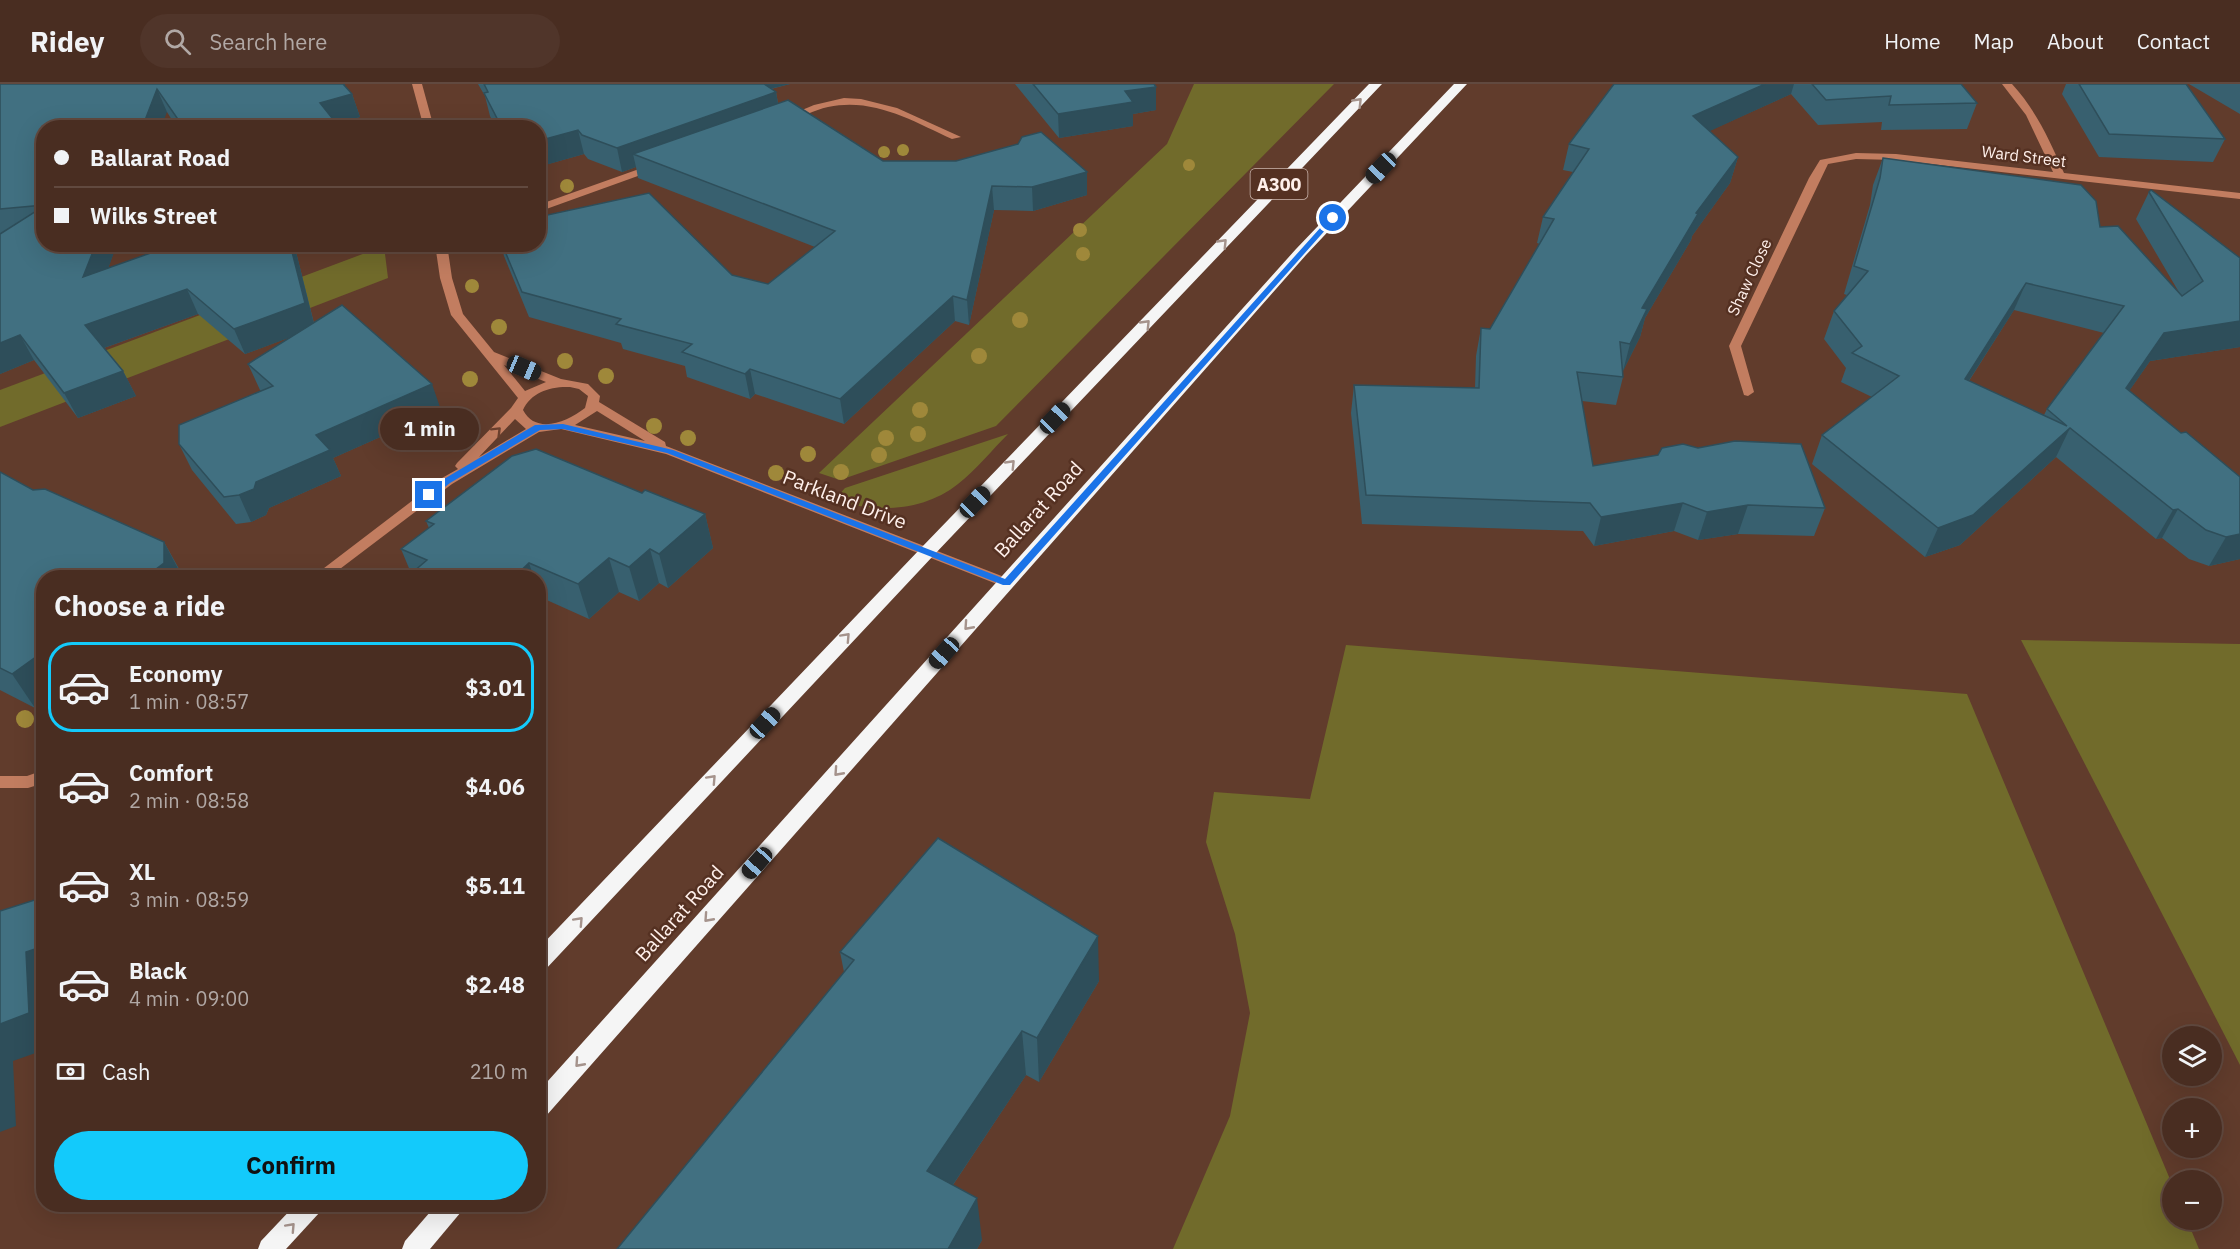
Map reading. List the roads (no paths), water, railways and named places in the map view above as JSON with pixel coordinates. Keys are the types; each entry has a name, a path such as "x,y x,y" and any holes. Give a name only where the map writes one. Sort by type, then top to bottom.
{"highway":[{"name":"A300","path":"546,956 927,552 1376,84"},
{"name":"Ballarat Road","path":"546,1100 1294,259 1461,84"},
{"path":"270,1249 305,1212"},
{"path":"422,1244 447,1212"}],"street":[{"path":"417,84 427,120"},
{"path":"2007,84 2015,92 2039,130 2060,176"},
{"path":"773,123 829,103 857,101 881,105 956,137"},
{"name":"Ward Street","path":"1814,178 1824,162 1856,156 1896,157 2240,196"},
{"path":"546,206 662,164"},
{"name":"Shaw Close","path":"1748,392 1735,346 1814,178"},
{"path":"442,252 446,278 457,315 524,397"},
{"path":"488,353 559,383"},
{"path":"447,481 517,410 524,397 540,388 559,383"},
{"name":"Parkland Drive","path":"559,383 582,386 594,396 594,404 670,452"},
{"path":"517,410 523,421 538,427 563,426 584,417 594,404"},
{"name":"Parkland Drive","path":"563,426 670,452 1007,583"},
{"path":"329,570 447,481 538,427"},
{"path":"0,782 28,782 36,779"}]}
